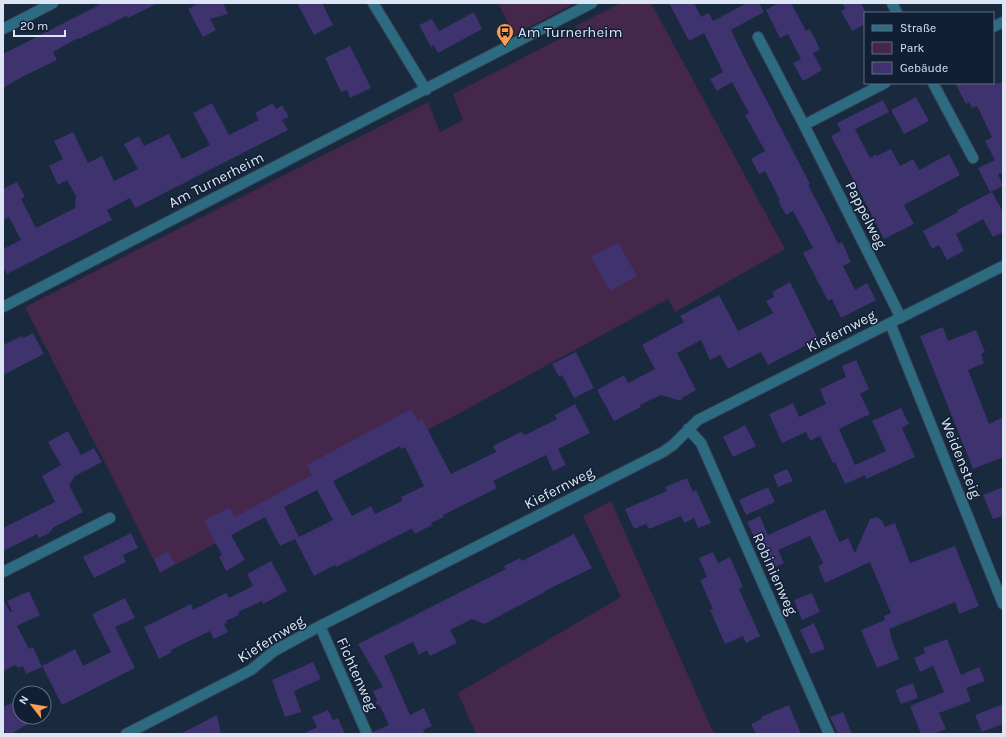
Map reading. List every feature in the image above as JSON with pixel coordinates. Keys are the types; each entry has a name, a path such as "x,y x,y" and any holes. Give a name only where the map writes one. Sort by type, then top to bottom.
{"street":[{"path":"3,29 52,3"},
{"path":"373,3 426,90"},
{"name":"Am Turnerheim","path":"3,307 592,3"},
{"path":"892,3 897,12"},
{"path":"994,26 1003,22"},
{"name":"Pappelweg","path":"758,37 901,318"},
{"path":"804,125 883,84"},
{"path":"934,84 973,158"},
{"name":"Kiefernweg","path":"126,734 251,670 274,651 320,626 663,452 673,445 698,420 1003,266"},
{"name":"Weidensteig","path":"890,323 1003,604"},
{"name":"Robinienweg","path":"688,429 701,443 829,734"},
{"path":"3,572 110,518"},
{"name":"Fichtenweg","path":"320,626 367,734"}],"green space":[{"path":"498,3 575,3 514,35"},
{"path":"621,3 651,3 785,249 675,312 668,299 445,421 411,438 413,443 401,449 399,446 160,573 25,307 428,102 440,132 463,120 453,94 577,30 575,26"},
{"path":"611,501 714,734 476,734 458,693 621,597 583,516"}],"building":[{"path":"103,3 158,3 128,18 126,16 79,39 78,38 53,52 57,60 3,88 3,54"},
{"path":"199,3 223,3 228,14 210,19 216,30 203,37 188,9"},
{"path":"297,3 322,3 333,25 314,35"},
{"path":"669,3 694,3 701,17 709,13 713,21 747,3 759,3 764,12 731,30 810,184 808,185 838,244 842,242 851,262 843,266 855,290 867,283 876,300 841,318 832,299 828,301 803,253 813,248 793,211 786,215 765,171 759,174 751,159 765,151 745,115 749,113 732,82 717,91 710,79 723,72 704,33 689,41"},
{"path":"778,3 791,3 806,31 810,29 820,49 813,53 822,70 803,81 793,63 801,59 788,34 780,38 766,10"},
{"path":"842,3 861,3 865,11 864,25 852,31 841,11 846,9"},
{"path":"474,12 482,29 438,53 434,45 431,47 419,25 432,19 439,31"},
{"path":"350,46 371,88 350,98 347,90 341,92 325,58"},
{"path":"1003,83 1003,177 1001,173 998,174 1003,186 990,192 978,168 995,160 985,141 992,137 977,106 972,108 969,102 966,104 956,84"},
{"path":"916,97 929,121 904,134 891,110"},
{"path":"883,100 889,112 855,129 870,158 876,154 877,156 891,149 900,166 913,159 919,170 949,154 960,175 904,205 914,224 884,239 831,136 841,131 837,123"},
{"path":"212,103 229,135 259,120 255,113 273,103 276,109 282,105 289,117 282,120 288,130 135,208 130,198 107,210 112,220 7,274 3,266 3,249 21,240 9,217 3,220 3,189 17,182 25,197 21,199 36,228 75,208 76,196 67,180 58,185 49,166 63,159 54,141 73,132 88,163 102,156 114,181 138,169 124,144 139,136 144,146 169,134 182,159 210,145 193,113"},
{"path":"992,192 1003,212 1003,232 993,237 983,219 956,234 964,251 947,260 939,245 932,249 923,231 958,212 957,210"},
{"path":"618,242 637,276 610,291 591,257"},
{"path":"790,282 818,339 768,365 761,352 728,369 720,355 710,360 701,340 677,353 696,390 682,398 681,401 661,395 640,405 641,407 614,421 597,390 624,375 628,383 655,369 642,345 684,322 680,316 719,295 738,331 773,313 766,301 774,297 772,292"},
{"path":"943,327 948,341 976,330 985,352 981,354 984,363 968,370 989,424 1003,417 1003,457 973,469 920,336"},
{"path":"33,333 44,354 3,375 3,345 22,336 23,338"},
{"path":"576,352 594,388 574,398 562,375 559,377 552,364"},
{"path":"856,360 869,389 860,394 870,414 839,429 855,465 886,451 872,421 901,408 909,424 902,428 915,457 866,479 865,475 845,484 835,462 833,463 820,436 810,441 806,432 782,443 769,414 793,403 799,417 826,404 820,389 846,377 842,366"},
{"path":"575,404 590,433 558,449 566,465 553,471 546,455 493,481 497,488 443,515 444,517 431,523 432,525 415,534 411,529 336,567 335,565 314,576 295,539 299,537 280,546 265,517 231,535 245,560 226,571 219,557 222,555 204,521 230,507 235,517 312,475 307,465 411,409 418,421 422,419 451,474 496,452 493,446 521,432 525,435 557,419 555,415","holes":["400,446 401,449 405,447 424,486 401,497 402,501 375,514 371,506 352,516 333,481","317,490 333,520 299,537 284,507"]},
{"path":"745,425 756,446 733,457 723,437"},
{"path":"68,431 81,455 94,448 102,462 75,476 69,485 83,512 54,527 49,533 39,538 37,534 3,551 3,528 55,502 42,476 61,465 48,442"},
{"path":"787,469 793,481 778,487 773,475"},
{"path":"687,478 693,492 696,490 711,523 698,528 694,518 684,523 681,516 649,529 646,524 634,529 625,509 667,491 665,487"},
{"path":"768,487 775,502 746,515 739,500"},
{"path":"1003,487 1003,516 993,519 983,495"},
{"path":"825,509 839,541 840,542 848,538 855,553 870,519 876,517 882,520 885,527 895,523 910,563 955,546 979,606 959,614 955,602 889,629 899,659 877,668 861,630 885,620 884,616 891,613 870,562 825,583 818,566 823,563 810,536 778,550 784,563 769,570 747,522 760,516 768,535"},
{"path":"131,533 138,548 123,555 126,562 94,578 83,557"},
{"path":"574,534 592,568 545,591 484,624 472,619 450,630 457,643 430,656 427,650 419,655 413,642 384,656 410,715 424,708 432,726 423,730 425,734 373,734 373,732 389,725 380,706 376,704 377,700 373,691 383,687 358,644 506,569 504,566 520,558 522,561"},
{"path":"168,551 175,564 160,572 154,559"},
{"path":"713,552 718,563 730,557 743,587 739,589 760,636 746,643 743,636 725,644 710,610 713,609 700,580 707,577 699,558"},
{"path":"271,561 287,591 263,604 262,601 238,612 239,615 226,621 227,623 224,624 228,632 214,639 210,631 171,650 172,652 159,659 144,627 191,604 193,610 226,593 229,598 253,586 247,574"},
{"path":"29,591 40,615 17,626 29,649 33,647 42,667 26,674 23,666 18,668 16,665 3,671 3,598 10,612 12,611 7,601"},
{"path":"812,593 820,612 802,620 794,600"},
{"path":"125,598 135,618 115,627 135,668 62,705 42,666 75,649 83,666 111,652 92,614"},
{"path":"814,623 825,649 811,654 800,630"},
{"path":"947,639 961,675 979,667 985,681 966,688 971,701 939,713 946,729 934,734 921,734 910,706 944,692 933,666 920,672 914,658 925,653 923,648"},
{"path":"313,662 321,679 294,691 301,712 285,717 272,680"},
{"path":"913,683 918,698 901,704 895,690"},
{"path":"12,703 12,725 26,725 11,734 6,734 3,728 3,707"},
{"path":"1003,704 1003,724 982,732 975,715"},
{"path":"789,705 801,734 756,734 751,724 762,719 761,717"},
{"path":"328,710 333,720 338,718 345,734 303,734 317,727 312,717"},
{"path":"843,712 852,734 838,734 830,717"},
{"path":"217,715 221,734 180,734"}],"place":[{"name":"Am Turnerheim","path":"505,47"}]}
